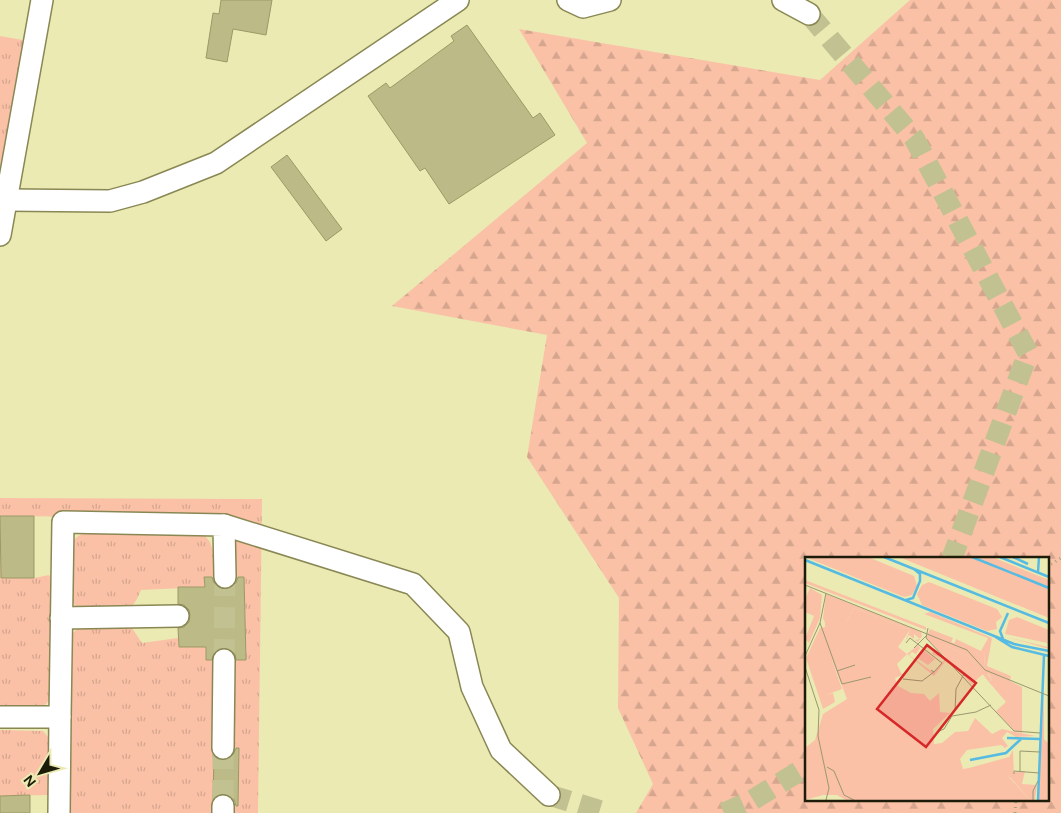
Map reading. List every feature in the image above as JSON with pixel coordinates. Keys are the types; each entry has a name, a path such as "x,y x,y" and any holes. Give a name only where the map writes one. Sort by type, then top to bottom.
{"street":[{"path":"0,234 42,0"},
{"path":"6,200 110,201 143,192 216,163 458,0"},
{"path":"568,0 583,7 610,0"},
{"path":"783,0 809,14"},
{"path":"59,813 63,522 224,525 413,584 459,632 472,687 501,750 549,795"},
{"path":"224,525 225,577"},
{"path":"61,618 178,616"},
{"path":"224,660 224,748"},
{"path":"0,717 60,718"}],"path":[{"path":"1048,566 1061,558"},
{"path":"1015,813 1016,800"}],"green space":[{"path":"910,0 1061,0 1061,813 636,813 653,784 618,708 619,598 527,457 547,335 392,306 587,143 519,29 820,80"},
{"path":"0,36 34,42 0,235"},
{"path":"0,498 262,499 258,813 233,813 233,806 238,806 239,748 233,748 235,660 246,659 244,577 234,577 235,518 0,516"},
{"path":"0,521 1,577 34,578 49,575 55,585 55,693 37,711 0,709"},
{"path":"87,531 202,532 210,542 214,554 216,577 204,578 205,587 141,590 131,608 77,608 70,599 69,546 77,537"},
{"path":"122,626 132,628 142,643 178,638 179,647 206,647 206,660 214,660 214,813 68,813 70,642 73,633 79,627"},
{"path":"0,730 43,731 54,744 50,795 0,796"}],"building":[{"path":"221,0 272,0 266,35 233,29 227,62 206,58 213,13 219,14"},
{"path":"467,25 533,118 540,113 555,135 449,204 425,168 420,171 368,96 386,83 390,88 454,41 451,36"},
{"path":"287,155 342,229 326,241 271,167"},
{"path":"0,516 34,516 34,578 1,578"},
{"path":"204,577 212,577 214,583 219,588 226,589 231,588 236,583 238,577 244,577 246,660 236,660 235,654 231,650 224,648 218,649 214,653 212,660 206,660 206,647 179,647 178,628 184,627 189,622 190,615 189,610 184,605 178,604 178,587 205,587"},
{"path":"236,748 239,748 238,806 236,806 234,799 229,795 217,795 213,799 214,756 222,760 229,759"},
{"path":"30,795 30,813 0,813 0,796"}],"tunnel":[{"path":"809,14 914,138 1028,353 952,557"},
{"path":"224,660 225,577"},
{"path":"223,748 223,806"},
{"path":"724,813 751,801 805,768"},
{"path":"549,795 608,813"}]}
